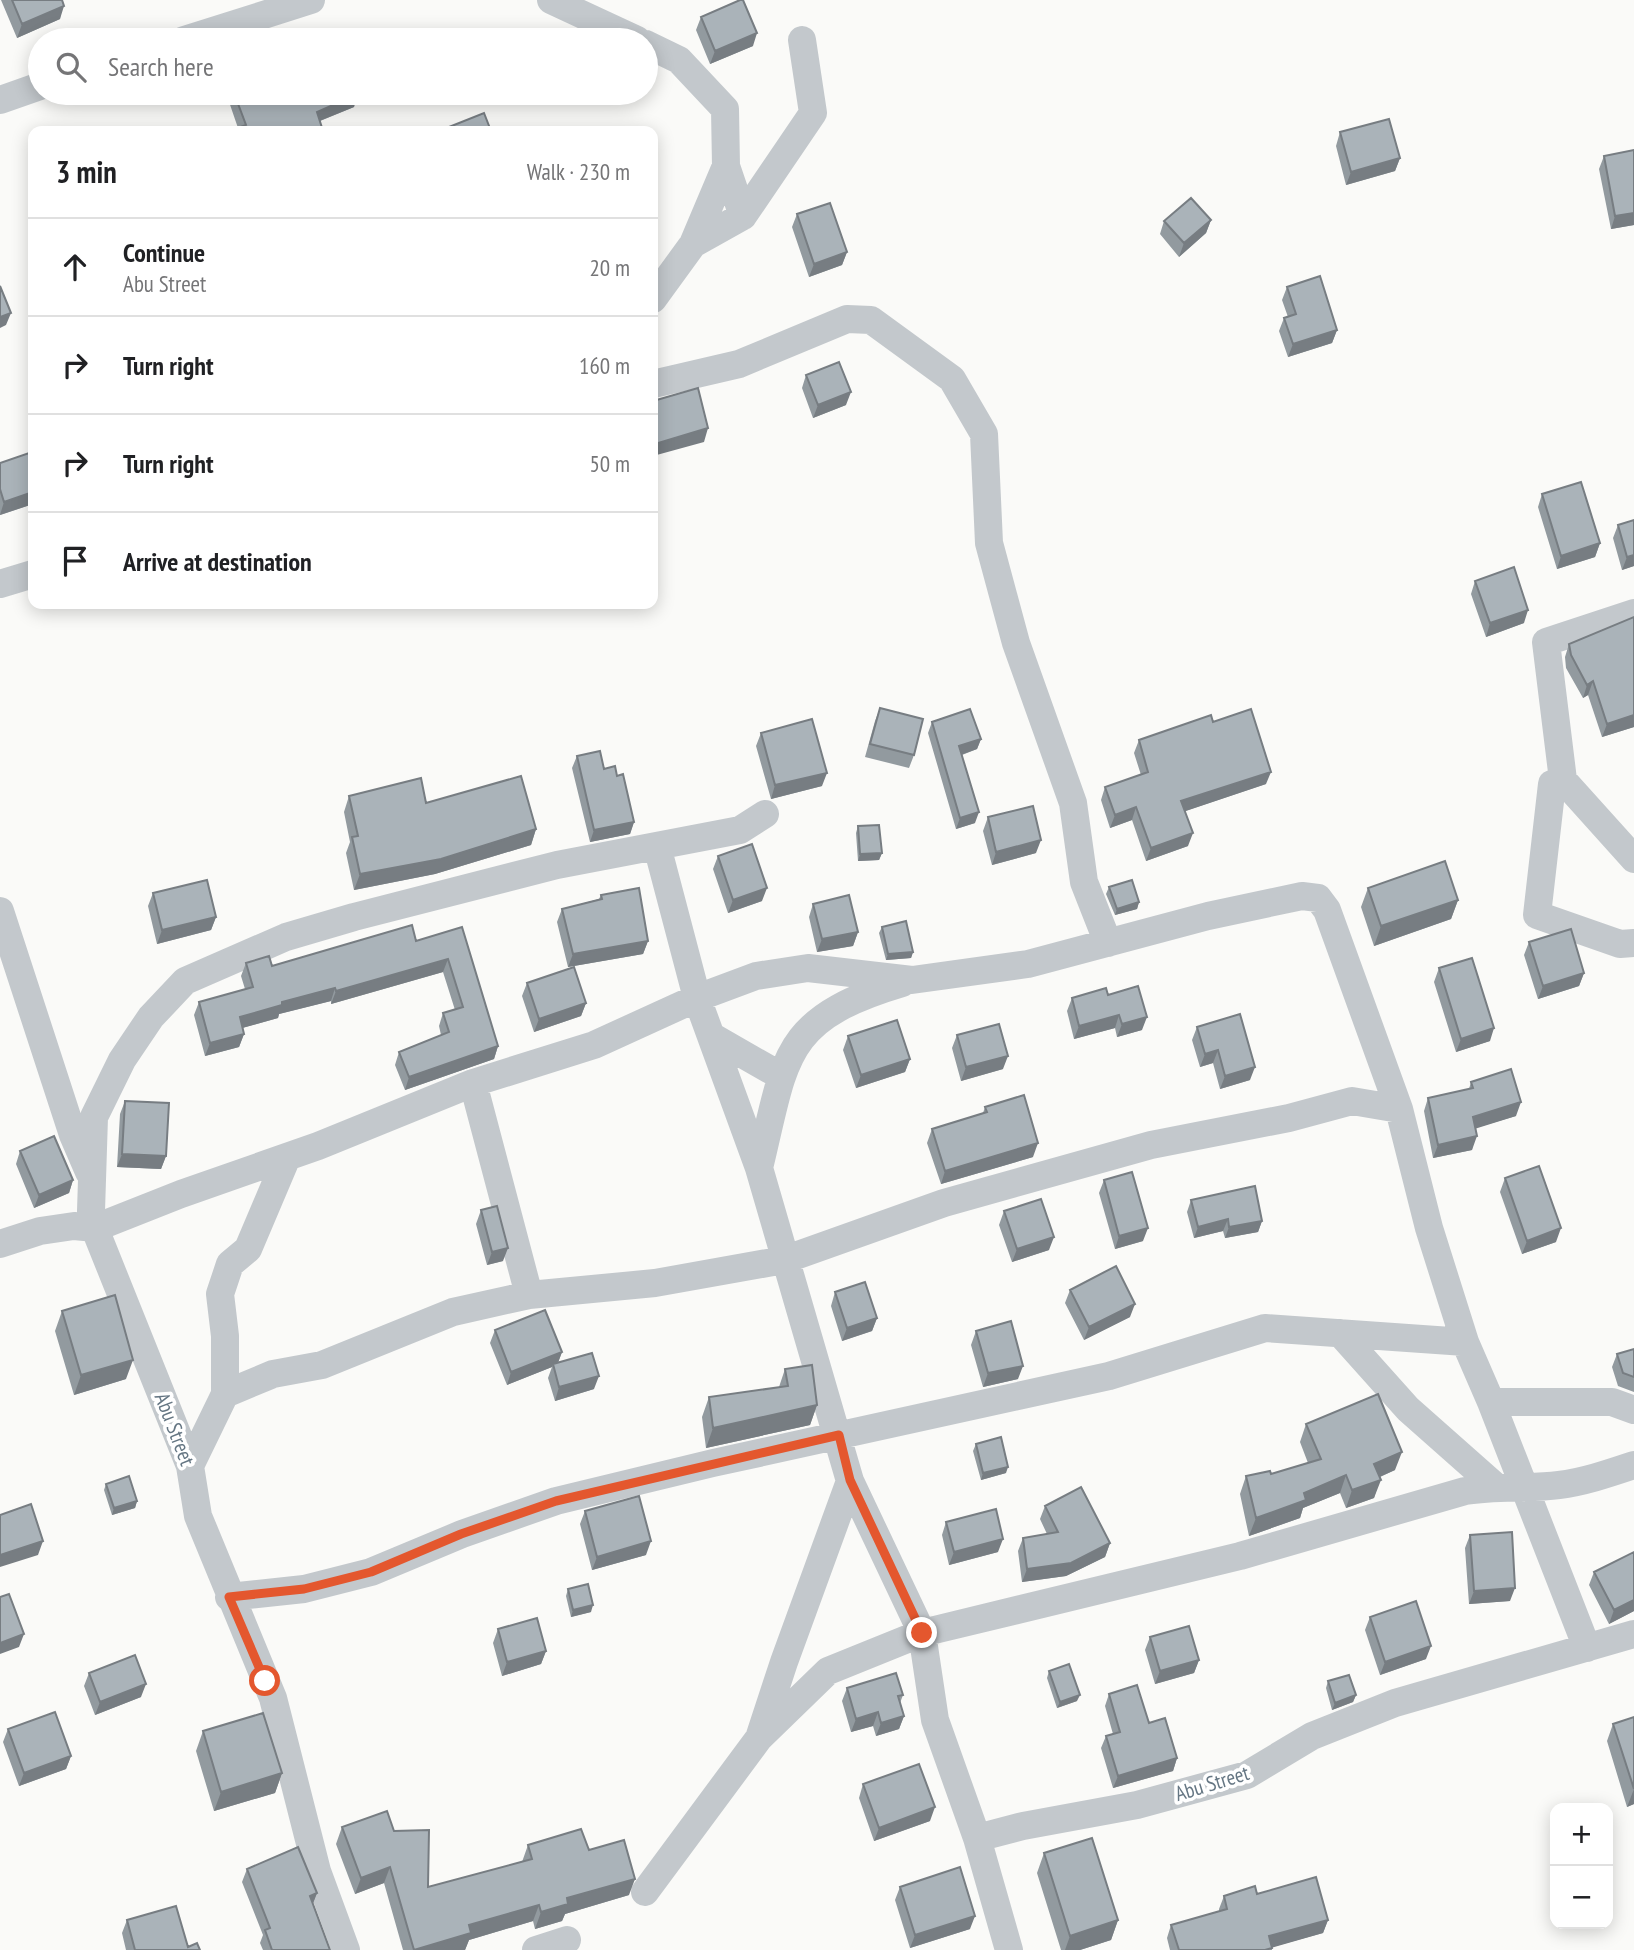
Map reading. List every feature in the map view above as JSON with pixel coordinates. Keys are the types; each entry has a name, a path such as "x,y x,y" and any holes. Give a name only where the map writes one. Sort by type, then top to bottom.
{"street":[{"path":"222,28 311,0"},
{"path":"551,0 612,28"},
{"path":"693,244 743,216 813,113 802,40"},
{"path":"658,50 679,60 725,109 726,166 743,216"},
{"path":"0,100 28,90"},
{"path":"658,292 693,244 726,166"},
{"path":"658,383 739,364 847,319 871,320 952,379 984,434 989,543 1016,643 1073,803 1084,882 1108,943"},
{"path":"0,584 28,576"},
{"path":"1634,612 1546,642 1563,780 1634,859"},
{"path":"1563,780 1552,784 1537,915 1620,944 1634,943"},
{"name":"Abu Street","path":"346,1950 317,1871 273,1698 229,1597 198,1516 190,1466 95,1228 90,1211 94,1181 94,1117 122,1060 151,1017 185,981 286,937 354,917 557,865 740,830 765,814"},
{"path":"657,846 697,998 759,1168 850,1480 922,1633 935,1720 977,1838 1009,1950"},
{"path":"759,1168 788,1056 802,1036 828,1012 863,994 912,980 1028,964 1208,916 1302,896 1318,898 1327,909 1399,1109 1429,1228 1465,1342 1491,1402 1508,1487 1587,1648"},
{"path":"0,911 73,1135 94,1181"},
{"path":"0,1244 74,1226 95,1228 287,1157 473,1083 594,1045 697,998 756,976 794,968 912,980"},
{"path":"711,1036 781,1076"},
{"path":"473,1083 529,1295"},
{"path":"225,1394 273,1374 322,1365 453,1312 529,1295 655,1283 784,1260 944,1203 1151,1145 1289,1118 1352,1101 1399,1109"},
{"path":"190,1466 225,1394 225,1336 220,1294 230,1264 248,1250 287,1157"},
{"path":"229,1597 304,1589 371,1572 461,1534 556,1501 1109,1376 1265,1328 1465,1342"},
{"path":"1340,1333 1408,1409 1508,1487"},
{"path":"1491,1402 1612,1402 1634,1410"},
{"path":"645,1892 760,1738 828,1671 922,1633 1240,1556 1465,1491 1562,1485 1634,1465"},
{"path":"760,1738 784,1662 850,1480"},
{"name":"Abu Street","path":"977,1838 1023,1826 1137,1805 1247,1775 1312,1736 1395,1703 1634,1634"},
{"path":"536,1950 567,1940"}],"building":[{"path":"12,0 62,0 64,6 22,24"},
{"path":"743,0 757,33 715,51 701,17"},
{"path":"238,105 333,105 317,112 321,126 243,126 246,125"},
{"path":"484,113 489,126 452,126"},
{"path":"1389,119 1400,158 1351,172 1340,132"},
{"path":"1634,150 1634,213 1615,216 1604,156"},
{"path":"1191,198 1211,220 1184,243 1164,221"},
{"path":"830,203 847,252 814,264 797,214"},
{"path":"1320,276 1337,330 1293,344 1284,318 1296,314 1287,287"},
{"path":"0,286 11,313 0,317"},
{"path":"839,362 851,392 818,405 806,375"},
{"path":"698,388 708,428 658,443 658,400"},
{"path":"28,453 28,494 4,502 0,489 0,463"},
{"path":"1581,482 1600,543 1561,556 1542,494"},
{"path":"1634,520 1634,555 1627,557 1618,525"},
{"path":"1514,567 1528,610 1490,623 1475,581"},
{"path":"1634,617 1634,715 1607,724 1593,681 1587,685 1571,655 1569,644"},
{"path":"880,708 923,719 914,755 870,744"},
{"path":"970,709 981,739 959,746 979,812 960,818 932,722"},
{"path":"1251,709 1271,772 1181,801 1193,833 1151,848 1136,807 1115,815 1105,787 1148,772 1139,740 1211,715 1213,722"},
{"path":"812,719 827,773 775,785 761,733"},
{"path":"600,751 604,769 615,766 617,776 623,774 634,822 594,830 577,756"},
{"path":"521,776 536,829 441,859 360,874 352,837 358,836 349,796 421,778 426,803"},
{"path":"1033,806 1041,840 996,852 988,817"},
{"path":"879,825 882,853 860,854 858,826"},
{"path":"752,844 767,888 733,900 718,856"},
{"path":"1445,861 1458,900 1381,926 1368,888"},
{"path":"207,880 216,917 162,930 153,893"},
{"path":"1132,880 1139,902 1117,909 1109,887"},
{"path":"639,888 648,941 573,954 562,909 602,899 601,895"},
{"path":"849,895 858,932 822,939 813,904"},
{"path":"906,921 913,952 888,954 882,927"},
{"path":"412,925 416,941 462,927 498,1046 409,1077 399,1052 449,1032 443,1013 463,1007 448,959 336,991 335,988 282,1002 282,1005 240,1017 244,1034 210,1043 199,1002 253,987 246,963 269,956 272,966"},
{"path":"1571,929 1584,973 1543,986 1529,942"},
{"path":"1472,958 1494,1028 1461,1039 1439,968"},
{"path":"574,967 586,1003 539,1019 527,983"},
{"path":"1138,986 1147,1017 1122,1024 1119,1015 1079,1026 1072,998 1106,988 1108,995"},
{"path":"1240,1014 1255,1067 1225,1076 1218,1050 1205,1054 1197,1027"},
{"path":"897,1020 910,1059 861,1075 848,1036"},
{"path":"999,1024 1008,1056 966,1067 957,1035"},
{"path":"1511,1069 1521,1102 1473,1117 1477,1136 1438,1145 1428,1098 1473,1088 1471,1082"},
{"path":"1024,1095 1038,1143 945,1171 932,1129 987,1112 985,1107"},
{"path":"125,1101 169,1103 166,1156 122,1154"},
{"path":"54,1136 73,1180 39,1195 20,1151"},
{"path":"1539,1166 1561,1228 1527,1241 1505,1178"},
{"path":"1132,1172 1148,1228 1119,1236 1104,1180"},
{"path":"1255,1186 1262,1221 1229,1227 1228,1219 1198,1227 1191,1200"},
{"path":"1041,1199 1054,1237 1017,1249 1004,1211"},
{"path":"497,1206 508,1248 492,1252 481,1210"},
{"path":"1116,1266 1135,1304 1089,1327 1070,1290"},
{"path":"865,1282 877,1318 847,1328 835,1292"},
{"path":"115,1295 133,1360 81,1375 62,1311"},
{"path":"545,1310 562,1352 511,1372 495,1330"},
{"path":"1011,1321 1023,1366 988,1373 976,1331"},
{"path":"1634,1349 1634,1377 1623,1373 1617,1354"},
{"path":"592,1353 599,1376 559,1387 553,1364"},
{"path":"812,1365 817,1405 713,1428 709,1397 788,1386 785,1369"},
{"path":"1378,1394 1402,1452 1374,1464 1381,1480 1352,1490 1346,1475 1304,1493 1306,1500 1256,1518 1246,1476 1270,1471 1271,1474 1321,1459 1306,1424"},
{"path":"1001,1437 1008,1467 983,1473 976,1444"},
{"path":"129,1476 137,1501 114,1508 106,1484"},
{"path":"1081,1487 1110,1543 1071,1563 1027,1569 1023,1538 1058,1532 1045,1506"},
{"path":"639,1496 651,1541 597,1557 585,1511"},
{"path":"31,1504 43,1541 0,1555 0,1515"},
{"path":"996,1509 1003,1539 954,1552 946,1522"},
{"path":"1512,1532 1515,1588 1474,1591 1470,1535"},
{"path":"1634,1552 1634,1600 1614,1610 1594,1572"},
{"path":"588,1584 593,1605 573,1610 568,1589"},
{"path":"9,1594 24,1634 0,1643 0,1597"},
{"path":"1416,1601 1431,1646 1385,1662 1370,1617"},
{"path":"537,1618 546,1651 507,1662 498,1629"},
{"path":"1189,1626 1199,1660 1160,1671 1150,1637"},
{"path":"135,1655 146,1684 100,1702 89,1673"},
{"path":"1069,1664 1080,1695 1060,1702 1049,1671"},
{"path":"896,1673 903,1695 898,1696 904,1716 881,1723 878,1712 856,1719 847,1688"},
{"path":"1349,1675 1356,1695 1335,1703 1328,1681"},
{"path":"1137,1685 1149,1723 1165,1718 1177,1758 1118,1776 1106,1736 1120,1732 1109,1694"},
{"path":"55,1712 71,1756 24,1773 8,1729"},
{"path":"263,1713 282,1773 221,1792 203,1731"},
{"path":"1634,1717 1634,1789 1613,1724"},
{"path":"919,1764 935,1807 879,1828 863,1784"},
{"path":"387,1811 394,1831 429,1830 428,1887 532,1859 528,1845 581,1829 589,1850 624,1840 635,1879 567,1898 568,1904 541,1912 539,1905 469,1925 471,1933 414,1950 390,1867 361,1878 342,1827"},
{"path":"1092,1838 1118,1920 1070,1936 1044,1853"},
{"path":"298,1847 317,1893 310,1896 330,1950 272,1950 265,1930 270,1928 247,1869"},
{"path":"960,1867 975,1916 915,1935 900,1887"},
{"path":"1316,1877 1328,1920 1269,1936 1272,1948 1265,1950 1179,1950 1171,1925 1227,1909 1224,1896 1255,1886 1257,1894"},
{"path":"176,1906 188,1947 197,1943 200,1950 135,1950 127,1920"}],"route":[{"path":"265,1681 229,1597 304,1589 371,1572 461,1534 556,1501 839,1435 850,1480 922,1633"}]}
